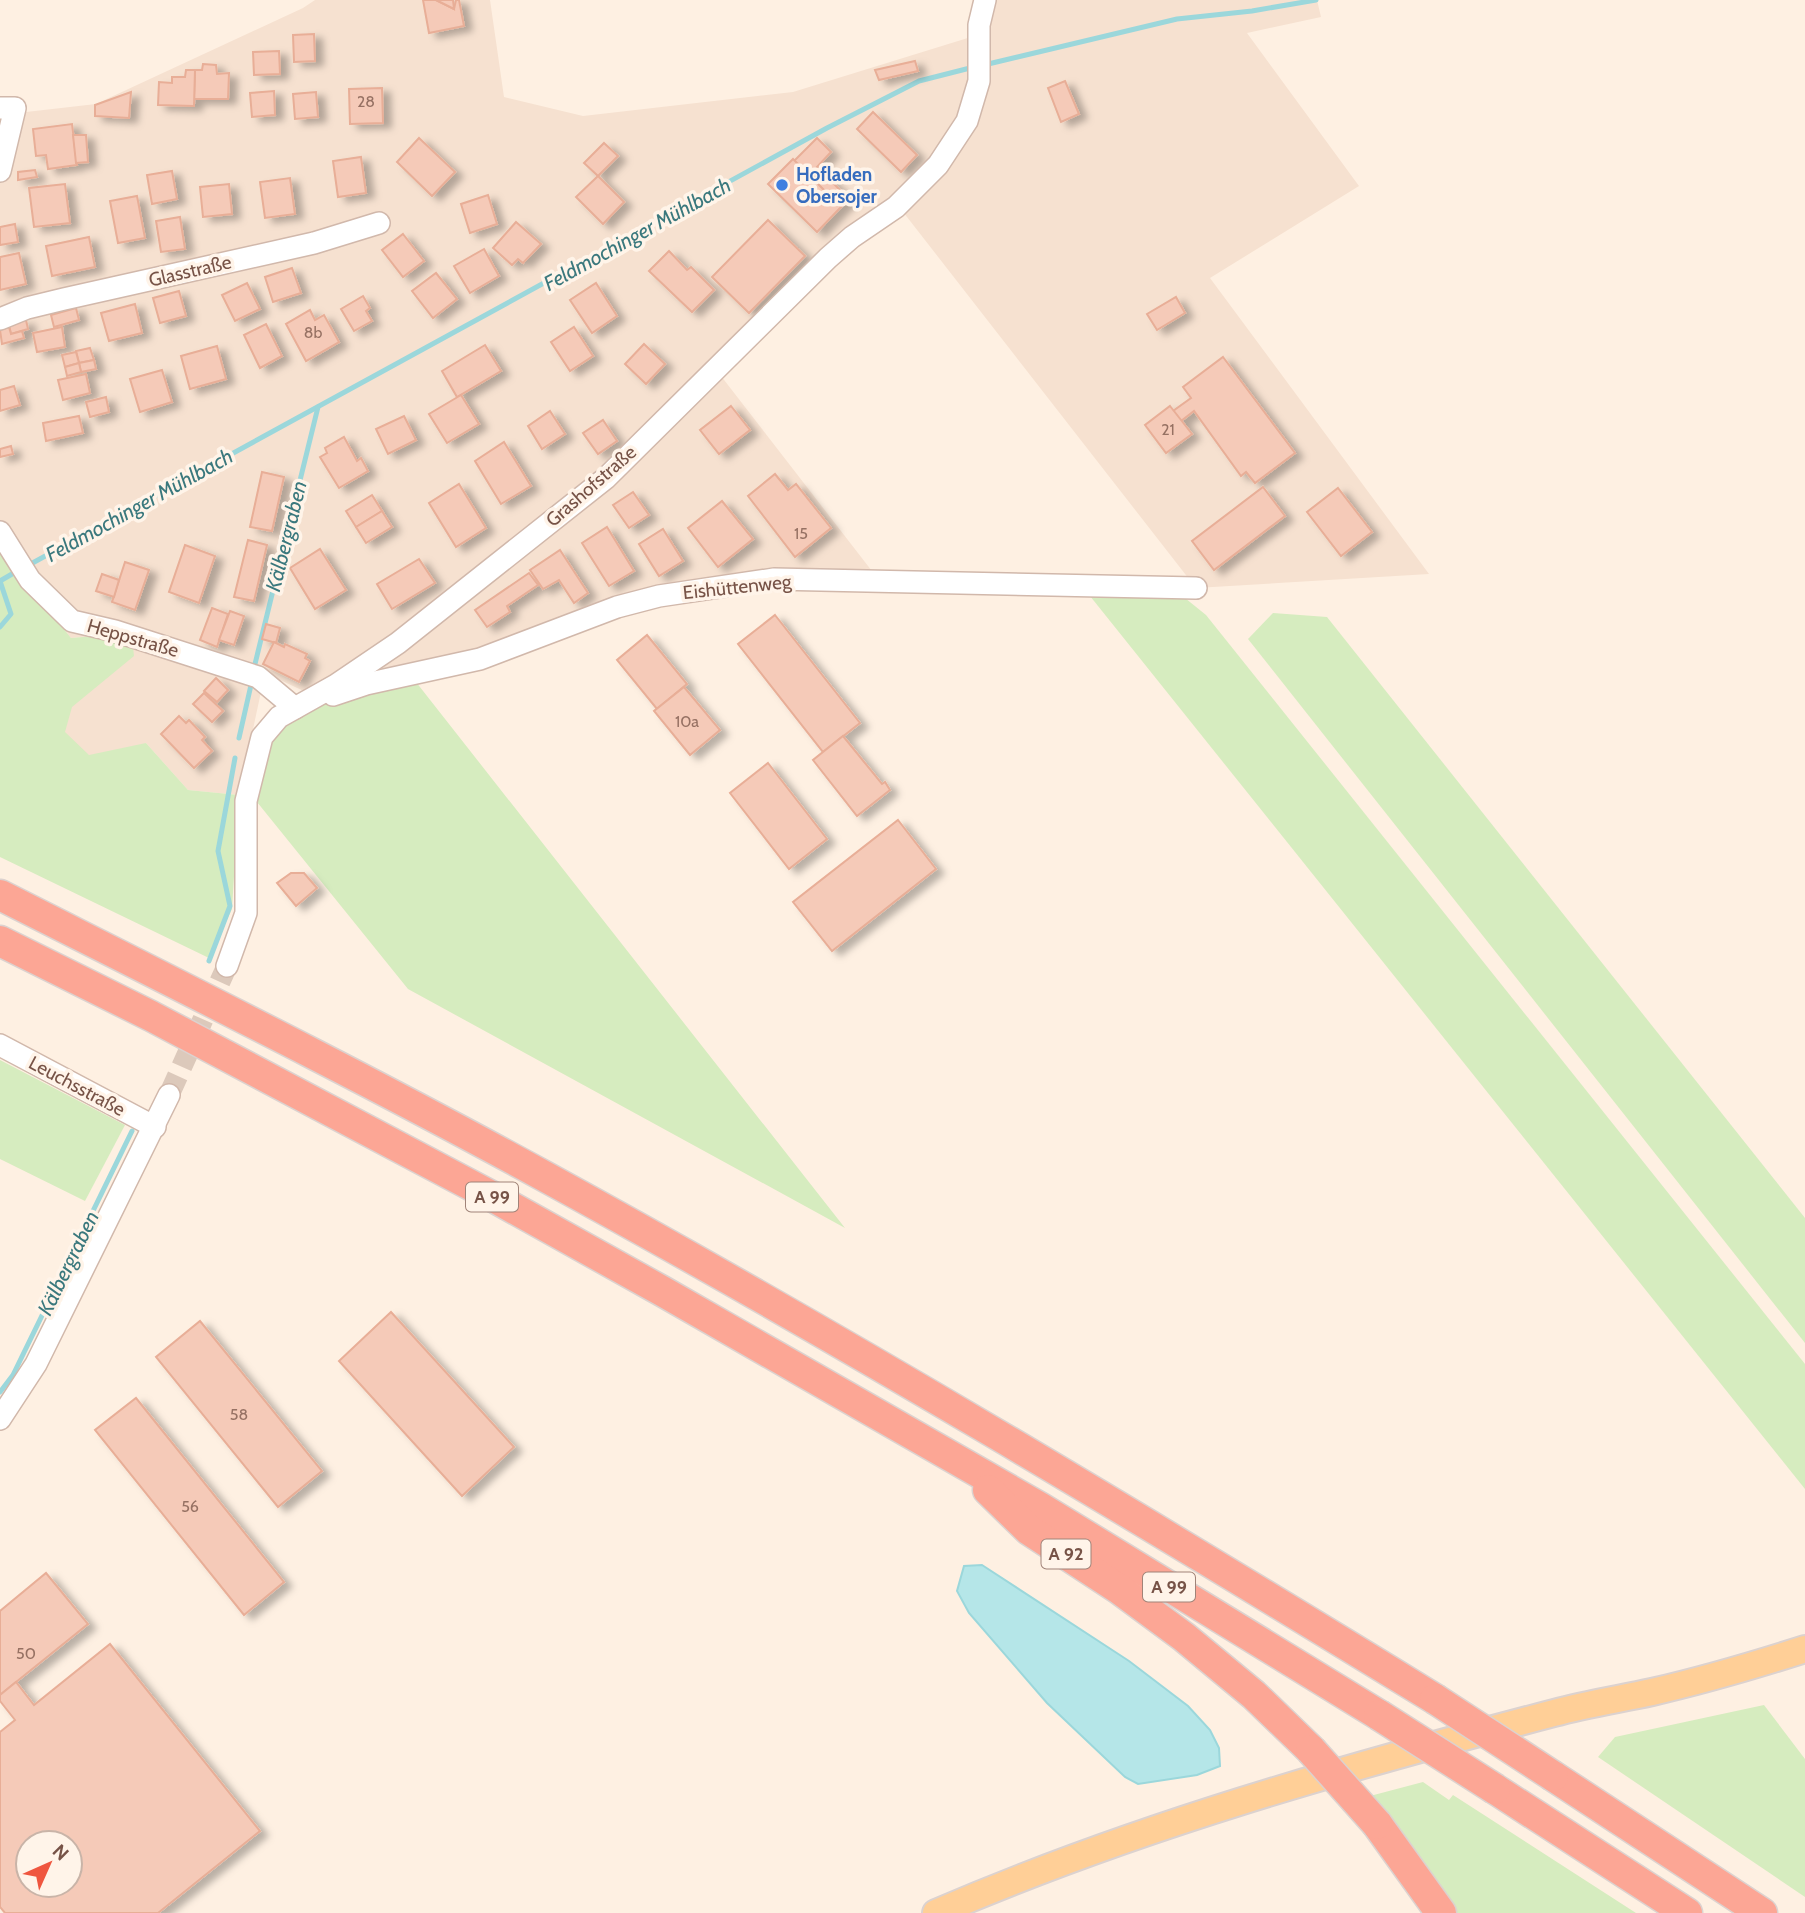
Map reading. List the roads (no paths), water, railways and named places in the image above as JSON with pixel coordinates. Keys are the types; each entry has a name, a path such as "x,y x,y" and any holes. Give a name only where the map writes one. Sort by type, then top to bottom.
{"highway":[{"name":"A 99","path":"0,895 335,1065 568,1190 1044,1462 1435,1699 1762,1913"},
{"name":"A 99","path":"0,941 151,1016 496,1199 958,1460 1380,1715 1687,1913"},
{"name":"A 92","path":"958,1460 1029,1530 1119,1589 1184,1637 1254,1695 1311,1750 1377,1824 1441,1913"}],"main road":[{"path":"936,1913 1071,1859 1277,1789 1557,1712 1654,1692 1805,1649"}],"street":[{"name":"Grashofstraße","path":"227,966 246,913 246,801 262,737 279,717 336,685 398,643 606,478 828,258 852,237 896,207 938,164 967,121 979,80 979,25 985,0"},
{"path":"0,108 15,108 0,171"},
{"name":"Glasstraße","path":"0,319 27,308 314,243 379,223"},
{"name":"Heppstraße","path":"0,533 30,580 72,621 115,631 258,677 295,708"},
{"name":"Eishüttenweg","path":"295,708 366,684 480,659 617,607 648,599 774,579 1196,588"},
{"name":"Leuchsstraße","path":"0,1045 155,1126"},
{"path":"0,1419 36,1364 169,1095"}],"water":[{"path":"982,1565 1129,1661 1188,1706 1210,1730 1219,1748 1220,1766 1197,1775 1138,1784 1125,1777 1047,1703 969,1613 957,1591 964,1566"}],"waterway":[{"name":"Feldmochinger Mühlbach","path":"984,65 1177,19 1252,11 1316,0"},
{"name":"Feldmochinger Mühlbach","path":"27,566 827,128 919,81 974,67"},
{"name":"Kälbergraben","path":"255,664 318,407"},
{"name":"Feldmochinger Mühlbach","path":"0,581 19,570"},
{"path":"0,581 11,614 0,627"},
{"name":"Kälbergraben","path":"239,738 251,685"},
{"name":"Kälbergraben","path":"209,961 230,906 218,851 235,758"},
{"name":"Kälbergraben","path":"0,1392 13,1375 132,1131"}],"tunnel":[{"path":"169,1095 227,966"}],"place":[{"name":"Hofladen Obersojer","path":"782,185"}]}
